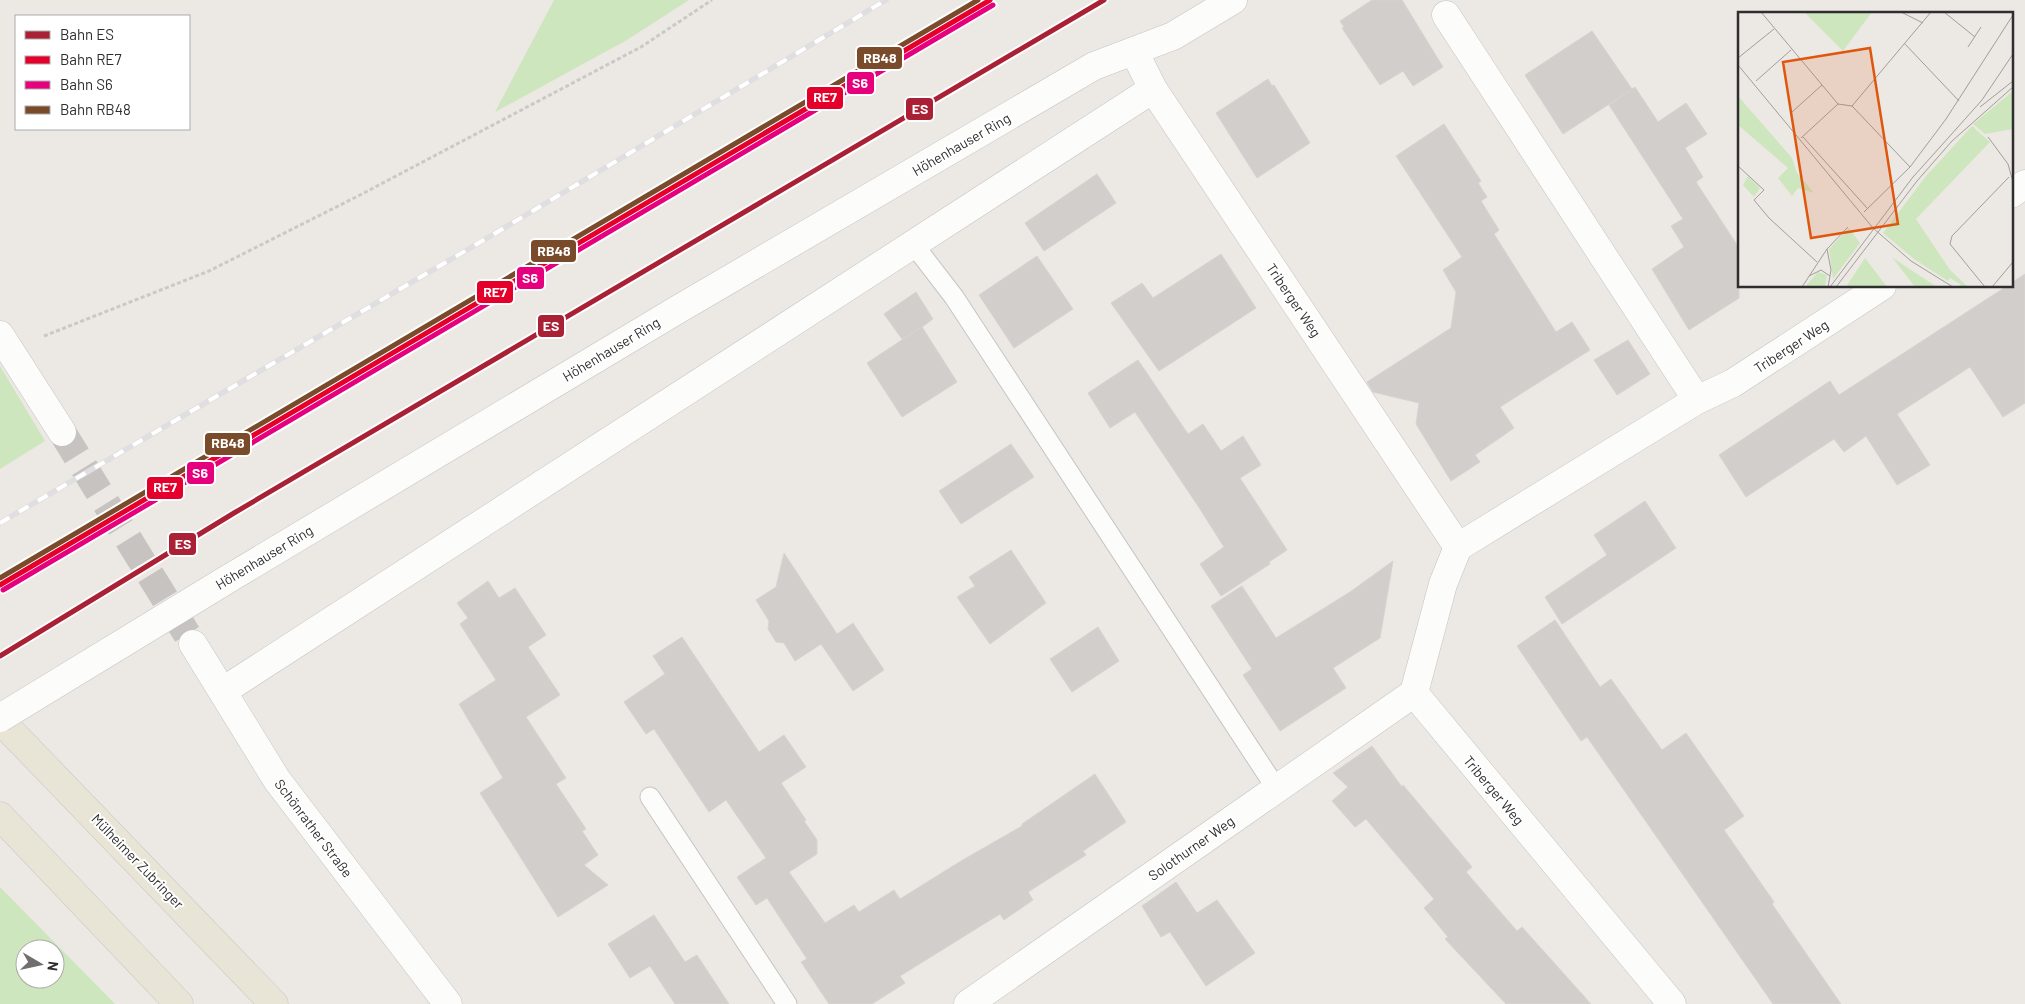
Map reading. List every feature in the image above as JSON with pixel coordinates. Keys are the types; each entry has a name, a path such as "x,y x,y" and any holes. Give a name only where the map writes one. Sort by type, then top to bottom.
{"main road":[{"name":"Mülheimer Zubringer","path":"0,719 274,1004"},
{"path":"0,816 179,1004"}],"street":[{"name":"Höhenhauser Ring","path":"0,719 228,579 677,310 1094,66 1173,36 1233,0"},
{"path":"1446,16 1697,400"},
{"name":"Triberger Weg","path":"1134,51 1154,89 1458,547 1697,400 1734,383 1879,288"},
{"path":"222,691 1154,89"},
{"path":"2012,193 2025,184"},
{"path":"5,342 62,432"},
{"path":"1414,693 1442,584 1458,547"},
{"name":"Schönrather Straße","path":"193,644 277,780 448,1004"},
{"name":"Triberger Weg","path":"1414,693 1672,1004"},
{"name":"Solothurner Weg","path":"968,1004 1414,693"}],"lane":[{"path":"914,245 954,297 1276,788"},
{"path":"650,797 786,1004"}],"path":[{"path":"5,342 209,271 360,195 427,158 641,47 712,0"}],"green space":[{"path":"554,0 689,0 627,40 495,112"},
{"path":"0,366 45,441 0,469"},
{"path":"0,887 51,939 15,939 15,989 65,989 65,953 115,1004 0,1004"}],"building":[{"path":"1372,0 1402,0 1443,67 1413,86 1403,71 1380,85 1342,28 1344,27 1340,21"},
{"path":"1592,31 1632,89 1635,87 1658,122 1686,103 1707,134 1685,148 1703,177 1696,182 1738,246 1739,298 1689,330 1652,269 1684,247 1671,226 1683,219 1609,105 1631,90 1563,134 1525,75"},
{"path":"1268,79 1272,86 1274,85 1310,143 1257,178 1216,113"},
{"path":"1444,124 1481,181 1478,183 1487,197 1481,201 1499,230 1494,234 1556,332 1572,322 1590,350 1500,407 1514,428 1475,455 1480,462 1451,481 1416,424 1419,403 1373,392 1367,382 1451,328 1456,292 1443,270 1462,257 1396,156"},
{"path":"1097,174 1116,203 1044,251 1025,223"},
{"path":"1221,254 1256,308 1159,371 1111,303 1142,283 1153,298"},
{"path":"1037,256 1073,309 1014,348 979,295"},
{"path":"2025,274 2025,403 2003,417 1970,367 1897,414 1930,465 1897,485 1866,436 1844,452 1834,439 1746,497 1719,455 1830,381 1839,395 2004,288 2012,288 2012,282"},
{"path":"916,292 933,319 922,327 957,382 902,417 867,363 920,328 902,339 884,314"},
{"path":"1628,340 1650,374 1617,395 1594,360"},
{"path":"1138,360 1188,434 1203,424 1221,451 1243,436 1261,465 1240,478 1287,550 1269,562 1270,564 1221,596 1200,564 1224,547 1198,506 1135,412 1110,428 1088,393"},
{"path":"1011,444 1034,477 961,524 939,491"},
{"path":"1645,501 1676,548 1562,624 1545,597 1607,555 1594,535"},
{"path":"1011,550 1046,603 990,644 957,597 975,586 969,577"},
{"path":"784,553 837,634 853,623 884,670 853,691 821,644 795,661 784,643 776,642 768,629 769,621 756,600 776,587"},
{"path":"1393,561 1380,638 1333,668 1346,688 1280,731 1243,675 1252,669 1211,606 1242,586 1276,638 1350,592"},
{"path":"488,581 499,598 515,588 546,635 528,647 560,695 526,717 566,778 556,784 586,829 582,831 598,855 584,865 608,885 558,917 480,793 503,778 459,704 496,680 460,624 468,618 457,603"},
{"path":"1555,620 1600,687 1611,679 1662,750 1686,733 1744,816 1724,830 1841,1004 1773,1004 1587,737 1581,741 1517,646"},
{"path":"1098,627 1119,661 1072,692 1050,659"},
{"path":"682,637 759,752 784,735 806,767 781,783 817,840 817,854 789,872 825,923 854,905 859,912 894,890 900,899 1022,826 1022,824 1095,774 1126,822 1083,851 1086,855 1028,892 1033,900 1004,920 1000,914 900,976 905,983 872,1004 829,1004 801,962 807,959 767,898 756,905 737,877 766,858 726,800 709,812 654,729 646,734 624,702 665,674 653,656"},
{"path":"1372,746 1402,787 1403,785 1472,867 1466,872 1517,931 1522,927 1591,1004 1506,1004 1445,939 1448,937 1424,908 1434,899 1366,819 1355,827 1332,801 1348,787 1333,773"},
{"path":"1176,882 1197,913 1217,900 1255,953 1206,986 1170,932 1161,937 1142,906"},
{"path":"654,915 685,962 697,955 729,1004 675,1004 650,966 630,978 608,944"}],"tunnel":[{"path":"62,432 193,644"}],"railway":[{"path":"0,523 489,237 886,0"}],"rail line":[{"name":"RB48","path":"0,578 978,0"},
{"name":"RE7","path":"0,585 990,0"},
{"name":"ES","path":"0,656 234,513 1104,0"},
{"name":"S6","path":"3,590 993,5"}]}
